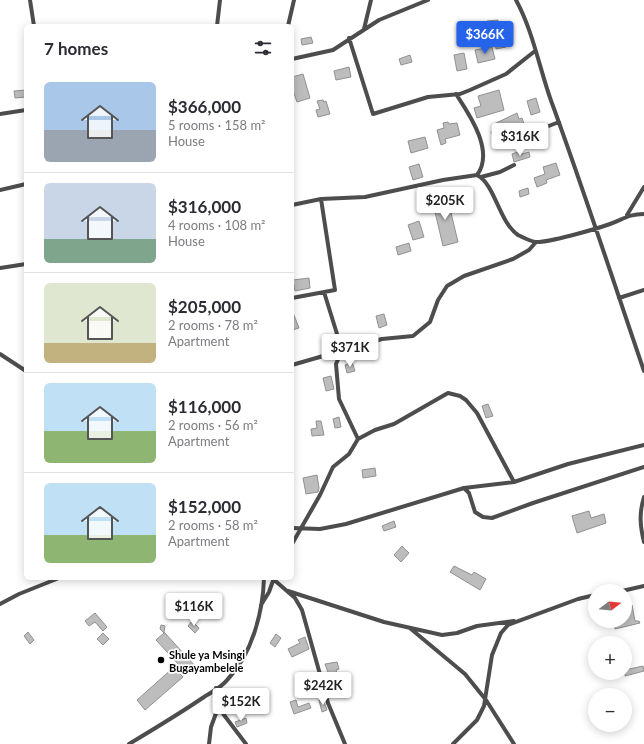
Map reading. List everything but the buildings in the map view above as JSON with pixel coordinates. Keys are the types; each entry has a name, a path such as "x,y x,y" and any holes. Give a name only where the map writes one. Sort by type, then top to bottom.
{"street":[{"path":"30,0 34,24"},
{"path":"217,24 220,0"},
{"path":"288,24 294,0"},
{"path":"364,29 371,0"},
{"path":"294,59 333,50 378,20 428,0"},
{"path":"516,0 597,229 644,371"},
{"path":"349,38 373,114 428,97 456,94 470,90 506,74 535,52"},
{"path":"456,94 481,139 482,156 479,176 518,235 536,242 597,229 611,224 627,215 644,214"},
{"path":"0,114 24,110"},
{"path":"528,134 559,122"},
{"path":"294,205 320,199 366,197 443,180 500,172 514,165"},
{"path":"0,190 24,184"},
{"path":"627,215 644,187"},
{"path":"294,298 335,290 320,199"},
{"path":"294,364 382,339 413,336 430,322 438,300 451,283 464,276 513,259 529,250 536,242"},
{"path":"0,268 24,264"},
{"path":"619,298 644,290"},
{"path":"324,292 342,350 336,364 339,400 358,439"},
{"path":"0,354 24,369"},
{"path":"294,541 302,529 334,468 349,454 358,439 375,430 394,424 448,394 454,393 466,400 477,413 514,482"},
{"path":"294,528 328,528 346,524 464,488 514,482 568,464 644,445"},
{"path":"464,488 469,493 475,512 483,517 492,518 644,467"},
{"path":"644,497 640,512 640,524 644,542"},
{"path":"0,604 19,594 54,580"},
{"path":"129,744 180,713 227,681 244,660 253,635 260,606 264,580"},
{"path":"260,606 269,592 272,580"},
{"path":"275,580 295,598 305,616 328,703 345,744"},
{"path":"632,589 644,586"},
{"path":"288,591 349,611 409,628 442,635 457,633 477,626 514,622"},
{"path":"452,744 477,720 486,700 494,650 501,633 508,625 588,597"},
{"path":"409,628 465,674 486,700 514,744"},
{"path":"216,688 219,705 229,724 246,744"},
{"path":"209,744 211,727 219,705"}],"place":[{"name":"Shule ya Msingi Bugayambelele","path":"161,660"}]}
